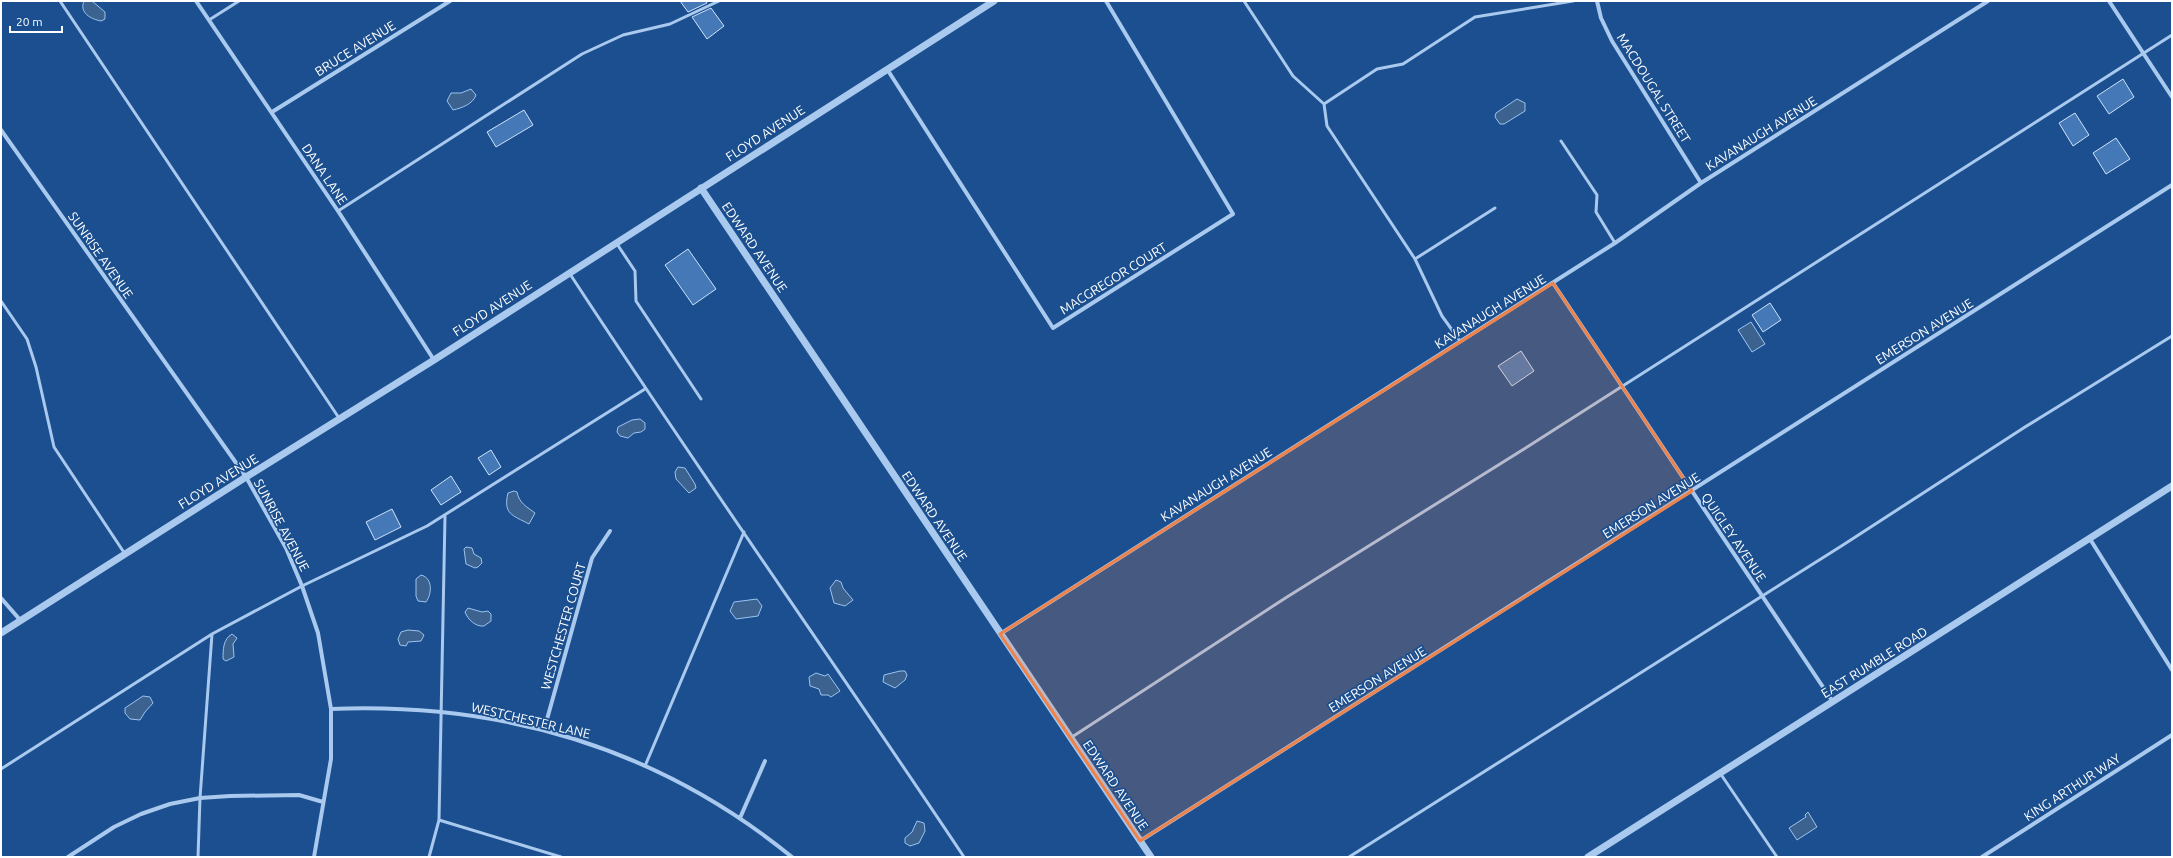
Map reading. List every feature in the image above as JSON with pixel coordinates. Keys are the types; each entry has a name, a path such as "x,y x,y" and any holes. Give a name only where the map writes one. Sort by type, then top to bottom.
{"street":[{"name":"DANA LANE","path":"196,1 338,211 434,360"},
{"name":"BRUCE AVENUE","path":"272,112 450,1"},
{"name":"FLOYD AVENUE","path":"1,633 246,477 340,420 994,1"},
{"name":"MACGREGOR COURT","path":"887,69 1053,328 1233,214 1106,1"},
{"name":"MACDOUGAL STREET","path":"1597,1 1602,18 1612,41 1701,183"},
{"name":"KAVANAUGH AVENUE","path":"1000,634 1615,243 1701,183 1988,1"},
{"path":"2109,1 2172,97"},
{"name":"SUNRISE AVENUE","path":"1,130 246,477 286,548 302,586 318,633 331,708 331,759 314,857"},
{"name":"EMERSON AVENUE","path":"1140,841 2172,185"},
{"name":"EDWARD AVENUE","path":"701,188 1151,857"},
{"name":"QUIGLEY AVENUE","path":"1553,282 1833,702"},
{"name":"EAST RUMBLE ROAD","path":"1588,857 2172,486"},
{"name":"WESTCHESTER COURT","path":"544,730 592,558 610,531"},
{"path":"2090,539 2172,670"},
{"path":"1,598 20,621"},
{"name":"WESTCHESTER LANE","path":"331,708 376,707 442,711 487,717 576,738 677,780 740,818 792,857"},
{"name":"KING ARTHUR WAY","path":"1982,857 2172,735"},
{"path":"740,818 765,761"},
{"path":"68,857 114,827 141,814 170,804 200,798 299,795 323,802"}],"lane":[{"path":"60,1 340,420"},
{"path":"209,20 239,1"},
{"path":"338,211 582,54 623,35 670,24 719,1"},
{"path":"1244,1 1293,76 1324,104 1327,126 1415,259 1442,316 1460,341"},
{"path":"1324,104 1377,69 1403,64 1476,17 1573,1"},
{"path":"1070,738 1280,601 1428,510 2172,34"},
{"path":"1561,141 1597,195 1596,212 1615,243"},
{"path":"1415,259 1495,208"},
{"path":"616,243 635,270 636,301 702,399"},
{"path":"569,273 645,389 853,691 964,857"},
{"path":"1,301 27,339 36,367 54,447 125,554"},
{"path":"1348,857 2172,336"},
{"path":"1,769 212,634 302,586 445,516 645,389"},
{"path":"429,857 439,820 445,516"},
{"path":"645,766 744,532"},
{"path":"198,857 200,798 212,634"},
{"path":"1720,773 1777,857"},
{"path":"439,820 561,857"}],"highlighted area":[{"path":"1553,283 1692,491 1140,841 1000,634"}],"water":[{"path":"84,1 92,1 105,12 105,19 101,21 93,19 87,15 83,9"},
{"path":"471,89 476,95 475,98 463,107 453,110 447,101 451,93 461,93"},
{"path":"1517,99 1525,103 1525,111 1504,124 1500,124 1495,117 1496,113"},
{"path":"1751,322 1765,344 1752,352 1738,330"},
{"path":"640,419 645,423 645,429 641,432 634,433 628,438 620,436 617,432 618,427 632,420"},
{"path":"678,467 685,468 695,484 696,488 689,493 676,479 675,472"},
{"path":"514,491 517,492 524,504 535,513 529,524 514,516 508,510 508,493"},
{"path":"466,547 472,548 474,554 481,558 482,563 478,567 475,568 466,564 464,549"},
{"path":"421,575 428,579 430,587 426,602 418,601 416,596 416,579"},
{"path":"836,580 841,582 843,588 853,600 845,606 834,603 830,588"},
{"path":"757,599 762,606 758,616 736,619 730,611 734,602"},
{"path":"468,608 482,612 488,611 491,614 491,621 484,626 475,624 466,615 465,612"},
{"path":"408,630 419,631 424,635 421,641 408,642 406,646 400,645 398,639 401,632"},
{"path":"232,634 237,638 233,644 234,657 226,661 223,659 224,645 229,636"},
{"path":"905,671 907,675 905,680 895,688 883,682 884,675"},
{"path":"816,673 825,676 828,674 840,691 831,697 828,695 821,695 819,689 810,686 809,677"},
{"path":"143,696 150,697 153,703 140,720 130,719 125,713 125,708"},
{"path":"1808,812 1817,827 1797,840 1789,828 1806,817 1805,815"},
{"path":"917,821 924,823 925,831 919,843 910,846 905,843 905,838 912,832"}],"building":[{"path":"680,1 706,1 707,3 688,12"},
{"path":"711,8 724,26 707,39 692,17"},
{"path":"2123,79 2134,97 2109,114 2097,96"},
{"path":"524,110 533,125 496,147 487,132"},
{"path":"2075,113 2089,135 2073,146 2059,123"},
{"path":"2116,138 2130,159 2106,174 2093,153"},
{"path":"688,249 716,289 693,305 665,265"},
{"path":"1770,303 1781,320 1763,332 1752,315"},
{"path":"1521,351 1534,371 1512,386 1498,366"},
{"path":"491,450 501,467 489,475 478,458"},
{"path":"451,476 461,492 441,505 431,490"},
{"path":"392,509 401,527 375,540 366,522"}]}
